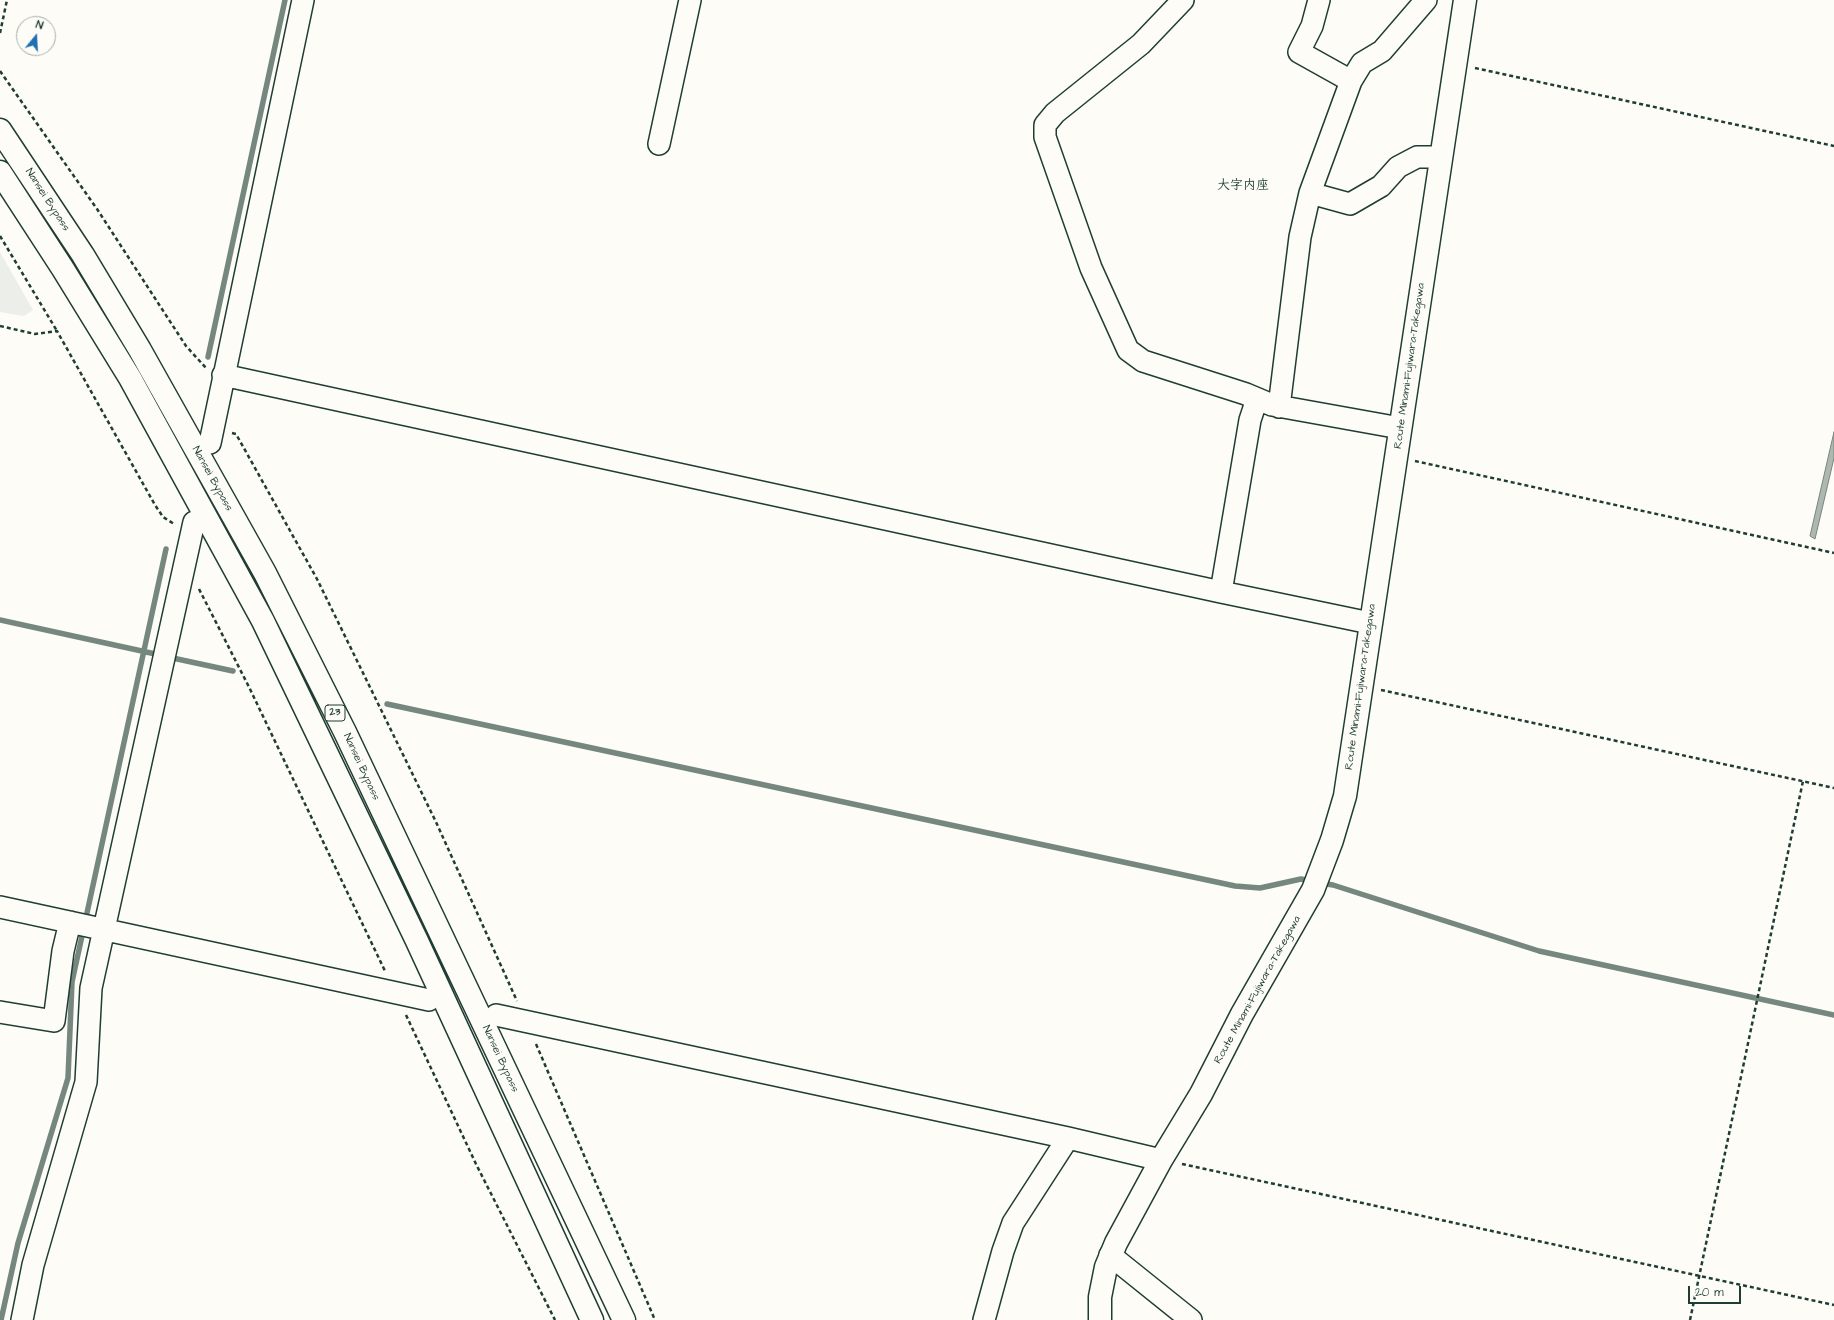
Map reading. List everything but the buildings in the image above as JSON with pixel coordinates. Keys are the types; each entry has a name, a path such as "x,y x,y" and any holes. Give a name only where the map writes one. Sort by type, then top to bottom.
{"main road":[{"name":"Route Minami-Fujiwara-Takegawa","path":"1100,1320 1100,1297 1110,1255 1161,1160 1201,1094 1242,1014 1316,882 1332,840 1346,796 1363,686 1370,623 1397,457 1400,428 1464,0"},
{"name":"Nansei Bypass","path":"0,130 83,255 140,350 265,574 345,732 624,1320"},
{"name":"Nansei Bypass","path":"0,172 64,269 130,378 263,621 417,941 592,1320"}],"street":[{"path":"212,434 223,375 303,0"},
{"path":"660,144 690,0"},
{"path":"1319,0 1312,26 1299,52 1351,81"},
{"path":"1279,407 1300,237 1310,193 1351,81 1362,63 1382,51 1426,0"},
{"path":"1175,1 1141,44 1055,113 1045,125 1045,137 1091,268 1128,350 1143,361 1279,407 1400,428"},
{"path":"1310,193 1350,204 1381,186 1398,167 1411,160 1417,157 1440,157"},
{"path":"223,375 1370,623"},
{"path":"1221,592 1250,420 1257,399"},
{"path":"22,1320 33,1265 86,1082 90,988 87,926 164,656 193,526"},
{"path":"0,907 429,1000"},
{"path":"0,1012 54,1021 64,951 87,926"},
{"path":"496,1015 1068,1138 1161,1160"},
{"path":"984,1320 1003,1250 1013,1224 1068,1138"},
{"path":"1110,1255 1191,1320"}],"path":[{"path":"0,33 7,0"},
{"path":"1455,63 1834,146"},
{"path":"0,71 96,209 194,357 207,369 223,375"},
{"path":"0,236 57,331 163,517 173,524 193,526"},
{"path":"0,326 35,334 57,331"},
{"path":"212,434 236,434 318,579 436,822 527,1022 655,1320"},
{"path":"1397,457 1834,553"},
{"path":"180,582 200,590 396,994 476,1164 555,1320"},
{"path":"1363,686 1834,788"},
{"path":"1690,1320 1803,782"},
{"path":"1161,1160 1834,1305"}],"shaded area":[{"path":"0,252 33,310 24,316 0,312"},
{"path":"1834,432 1834,458 1815,539 1810,536"}],"waterway":[{"path":"208,357 285,0"},
{"path":"1,1320 18,1243 68,1078 72,982 166,549"},
{"path":"0,620 160,655"},
{"path":"168,657 233,671"},
{"path":"387,704 1235,886 1260,888 1301,879 1312,881"},
{"path":"1320,883 1333,885 1539,951 1834,1015"}],"district":[{"name":"大字内座","path":"1243,186"}]}
